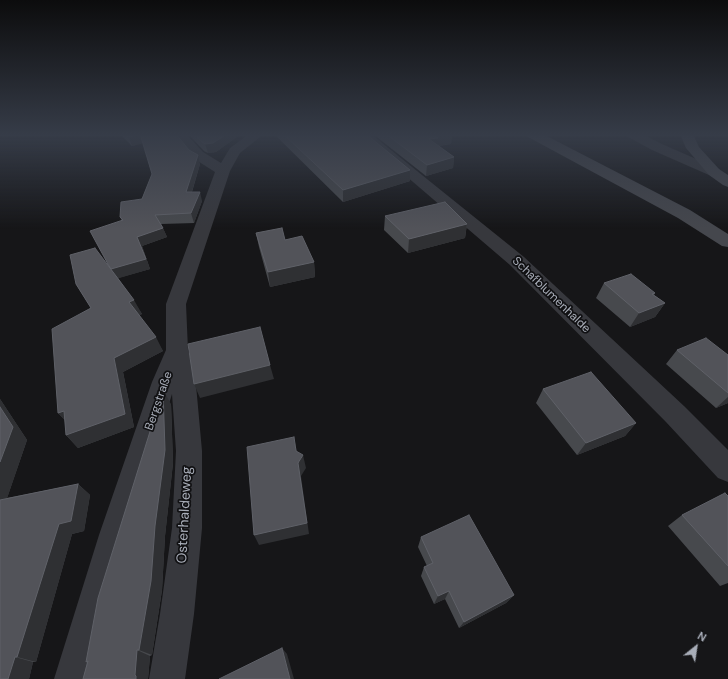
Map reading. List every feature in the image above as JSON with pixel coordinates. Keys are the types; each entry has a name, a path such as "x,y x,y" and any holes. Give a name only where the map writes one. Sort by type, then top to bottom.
{"street":[{"path":"215,166 223,171"},
{"name":"Bergstraße","path":"72,679 114,535 164,382 177,350 176,304 226,166"},
{"name":"Schafblumenhalde","path":"401,166 517,261 675,414 728,469"},
{"path":"594,166 650,195 728,242"},
{"path":"700,166 714,172 728,182"},
{"path":"708,166 714,172"},
{"name":"Osterhaldeweg","path":"167,679 177,614 187,528 189,451 183,374 177,350"}],"building":[{"path":"150,166 195,166 186,192 200,192 191,213 155,215 163,228 137,237 146,259 111,269 90,231 123,220 120,217 121,202 142,199 152,174"},
{"path":"317,166 405,166 410,170 343,190"},
{"path":"445,202 467,224 409,239 385,216"},
{"path":"282,228 285,240 302,236 314,262 268,272 256,233"},
{"path":"95,248 134,300 129,302 156,337 114,358 125,414 66,435 64,411 58,413 52,329 91,308 76,284 70,255"},
{"path":"631,274 655,293 652,294 665,303 639,313 604,283"},
{"path":"260,327 270,365 194,384 188,344"},
{"path":"706,338 728,355 728,393 677,350"},
{"path":"591,372 636,423 586,443 543,389"},
{"path":"163,390 165,450 155,526 151,581 139,650 137,650 136,679 83,679 88,661 86,662 98,598"},
{"path":"0,407 13,427 0,462"},
{"path":"294,437 296,451 303,455 298,463 307,523 254,535 247,447"},
{"path":"78,484 71,521 59,524 17,657 15,657 8,679 0,679 0,500"},
{"path":"725,493 728,496 728,566 682,515"},
{"path":"469,515 514,595 464,622 449,591 438,596 424,567 433,563 421,537"},
{"path":"282,648 290,679 219,679"}]}
